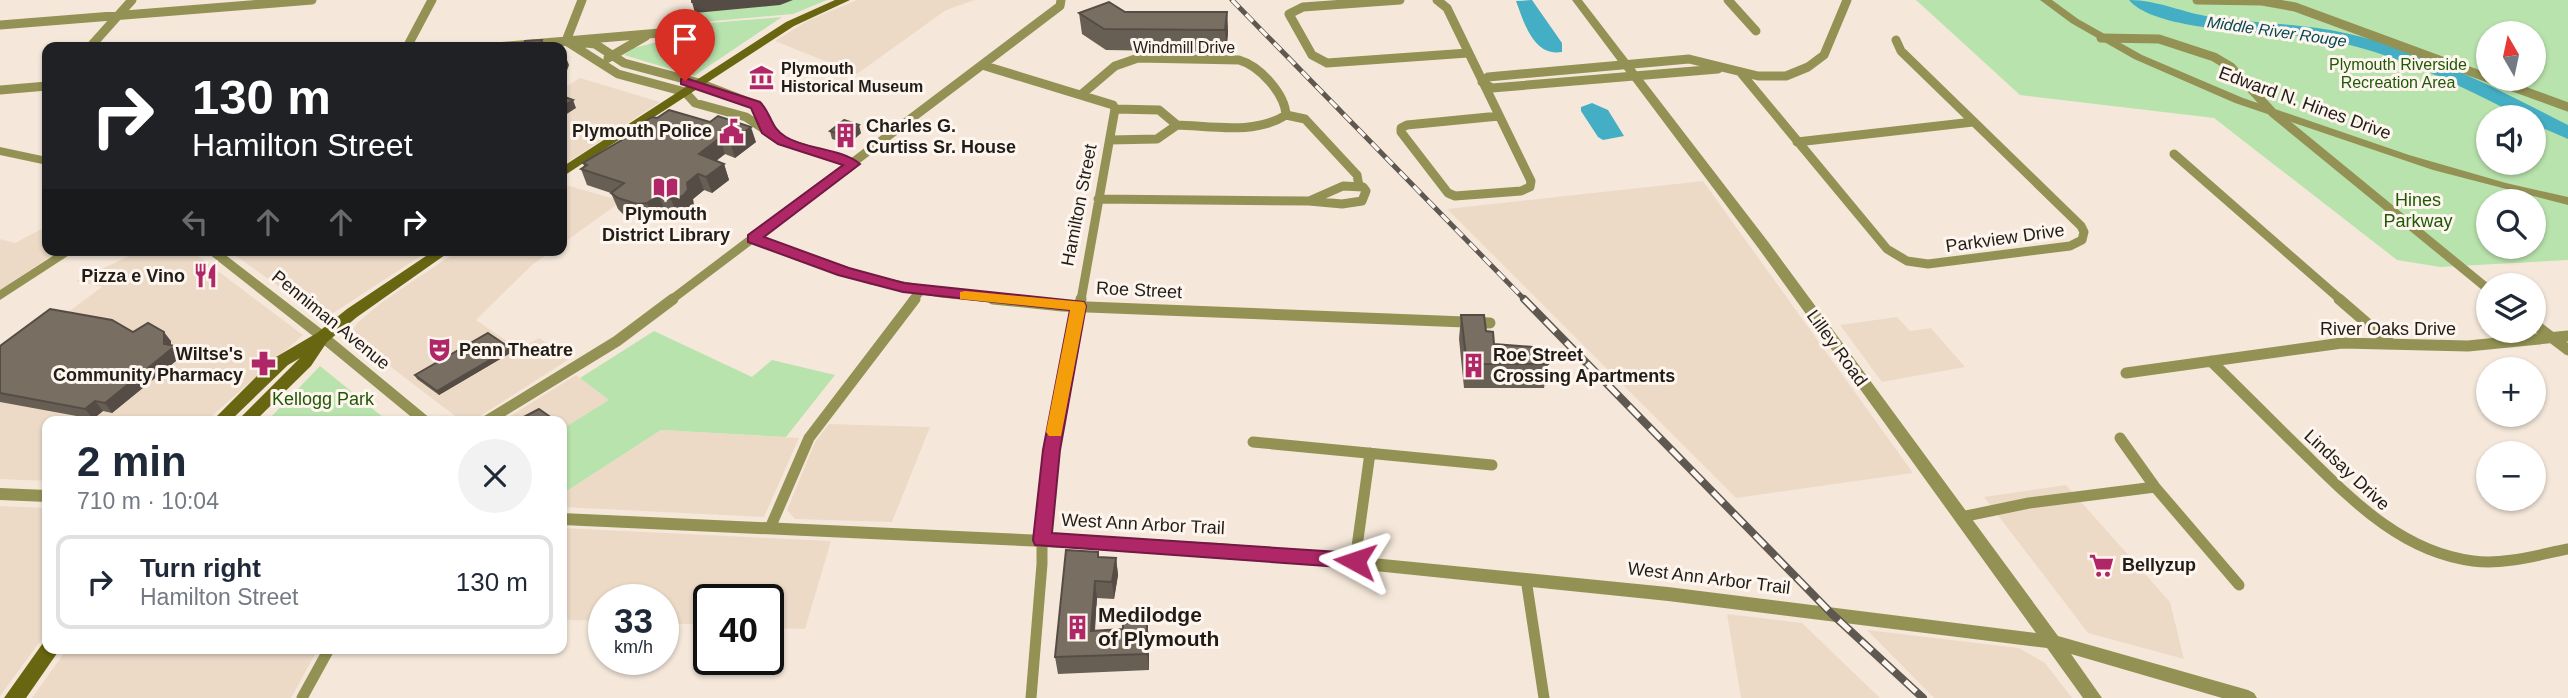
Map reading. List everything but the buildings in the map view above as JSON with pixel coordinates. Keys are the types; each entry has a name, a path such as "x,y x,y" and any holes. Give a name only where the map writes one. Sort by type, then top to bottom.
{"main road":[{"path":"567,170 790,23 844,0"},
{"path":"225,416 282,361 323,337 352,313 436,256"},
{"path":"250,416 305,362 323,337"},
{"path":"14,698 46,654"}],"street":[{"path":"95,42 132,0"},
{"path":"0,25 312,0"},
{"path":"410,42 432,0"},
{"path":"566,41 582,0"},
{"path":"495,416 617,341 1060,6 1061,0"},
{"path":"1400,0 1307,3 1289,14 1312,55 1326,63 1468,52"},
{"path":"1437,0 1447,8 1531,181 1530,187 1521,191 1455,196 1448,192 1401,132 1401,128 1407,125 1499,116"},
{"name":"Lilley Road","path":"1577,0 2093,698"},
{"path":"1728,0 1756,31"},
{"path":"1482,82 1492,88 1630,70 1707,68 1728,69 1765,78 1790,76 1814,64 1831,43 1847,0"},
{"name":"Edward N. Hines Drive","path":"2045,0 2101,38 2160,67 2273,113 2421,163 2568,201"},
{"path":"2196,0 2262,1 2295,6 2476,73"},
{"path":"554,42 684,31"},
{"path":"599,62 652,33"},
{"path":"2101,38 2159,39 2214,57 2241,76 2273,113 2476,279"},
{"name":"Parkview Drive","path":"1741,73 1887,249 1907,261 1928,264 2070,246 2082,240 2084,232 2081,226 1901,51 1896,40"},
{"path":"566,41 595,44 624,63 699,83 756,105 761,111 767,130"},
{"path":"566,41 618,74 685,92 695,103 747,117 790,144 853,164"},
{"name":"Windmill Drive","path":"1083,94 1115,65 1131,60 1239,60 1250,63 1285,100 1286,115"},
{"path":"982,65 1083,94 1113,105 1115,109 1159,110 1177,125"},
{"path":"0,90 42,86"},
{"path":"2525,91 2568,107"},
{"name":"Hamilton Street","path":"1031,698 1042,540 1052,450 1115,109"},
{"path":"1110,140 1157,139 1177,125 1277,123 1286,115 1306,119 1357,174 1359,186"},
{"path":"1797,142 1973,122"},
{"path":"0,151 42,160"},
{"path":"2174,154 2392,344"},
{"path":"1098,199 1309,201 1342,204 1362,201 1366,191 1359,186 1343,186 1309,201"},
{"name":"Roe Street","path":"753,239 862,277 921,290 1078,306 1490,323"},
{"path":"0,296 62,256"},
{"name":"Penniman Avenue","path":"218,256 323,337 419,416"},
{"path":"770,528 809,438 921,290"},
{"path":"2546,333 2568,350"},
{"name":"River Oaks Drive","path":"2126,373 2317,345 2468,346 2568,336"},
{"name":"Lindsay Drive","path":"2211,361 2359,508 2399,537 2439,554 2474,561 2491,562 2568,549"},
{"path":"2120,438 2155,487 2239,585"},
{"path":"1253,442 1492,465"},
{"path":"1355,561 1370,453"},
{"path":"1961,517 2029,503 2155,487"},
{"path":"0,494 42,496"},
{"name":"West Ann Arbor Trail","path":"567,519 1206,548 1526,579 2054,642 2248,698"},
{"path":"1526,579 1544,698"},
{"path":"302,698 326,654"}],"shaded area":[{"path":"857,0 975,0 946,10 857,74 775,41 807,21"},
{"path":"580,78 660,102 567,163 567,86"},
{"path":"1703,181 1913,473 1736,498 1447,209"},
{"path":"567,185 622,201 567,240"},
{"path":"42,229 42,256 51,256 0,290 0,239 15,243"},
{"path":"129,256 198,256 303,335 212,416 42,416 42,481 0,479 0,362 102,287 76,281"},
{"path":"236,256 421,256 324,319"},
{"path":"450,256 545,256 476,320 519,349 539,338 571,358 480,416 455,416 349,335 358,322 385,300"},
{"path":"1897,317 1910,331 1931,328 1965,367 1882,382 1840,325"},
{"path":"576,375 610,400 567,426 567,416 511,416"},
{"path":"829,424 930,427 892,522 795,519 787,510 815,442"},
{"path":"661,430 799,438 764,517 567,507 567,491"},
{"path":"2066,485 2170,602 2184,659 2088,633 1984,497"},
{"path":"0,506 42,508 42,639 0,696"},
{"path":"567,528 831,541 805,629 784,628 784,584 693,584 693,624 679,624 679,584 588,584 588,620 567,619"},
{"path":"1727,614 1802,623 1880,698 1741,698"},
{"path":"1867,630 2019,648 2045,663 2072,698 1934,698"},
{"path":"63,654 315,654 291,698 32,698"}],"green space":[{"path":"697,0 827,0 793,14 692,23"},
{"path":"1916,0 2568,0 2568,260 2440,267 2397,260 2214,118 2020,95"},
{"path":"782,17 694,76 624,55 634,48 691,33 697,24"},
{"path":"654,331 752,377 772,360 835,375 786,437 661,430 567,491 567,426 609,400 580,378"},
{"name":"Kellogg Park","path":"320,366 382,416 272,416"}],"water":[{"path":"1532,0 1562,43 1562,52 1544,49 1532,37 1516,1"},
{"path":"1592,103 1608,110 1624,136 1603,140 1598,137 1581,111 1581,107"}],"waterway":[{"name":"Middle River Rouge","path":"2138,0 2187,18 2321,34 2376,47 2460,80 2568,133"}],"railway":[{"path":"1232,0 1525,300"},
{"path":"1524,299 1832,614 1923,698"}],"slow traffic":[{"path":"965,296 1078,306 1055,432"}],"place":[{"name":"Plymouth Historical Museum","path":"761,77"},
{"name":"Plymouth Police","path":"732,131"},
{"name":"Charles G. Curtiss Sr. House","path":"846,136"},
{"name":"Plymouth District Library","path":"666,187"},
{"name":"Pizza e Vino","path":"205,276"},
{"name":"Penn Theatre","path":"439,350"},
{"name":"Wiltse's Community Pharmacy","path":"263,364"},
{"name":"Roe Street Crossing Apartments","path":"1473,365"},
{"name":"Bellyzup","path":"2102,565"},
{"name":"Medilodge of Plymouth","path":"1078,627"}],"route":[{"path":"685,81 699,83 756,105 761,111 767,130 782,141 853,164 753,239 871,280 903,288 1078,306 1052,450 1042,517 1042,540 1180,546 1355,561"}],"park label":[{"name":"Plymouth Riverside Recreation Area","path":"2398,73"},
{"name":"Hines Parkway","path":"2418,210"}]}
